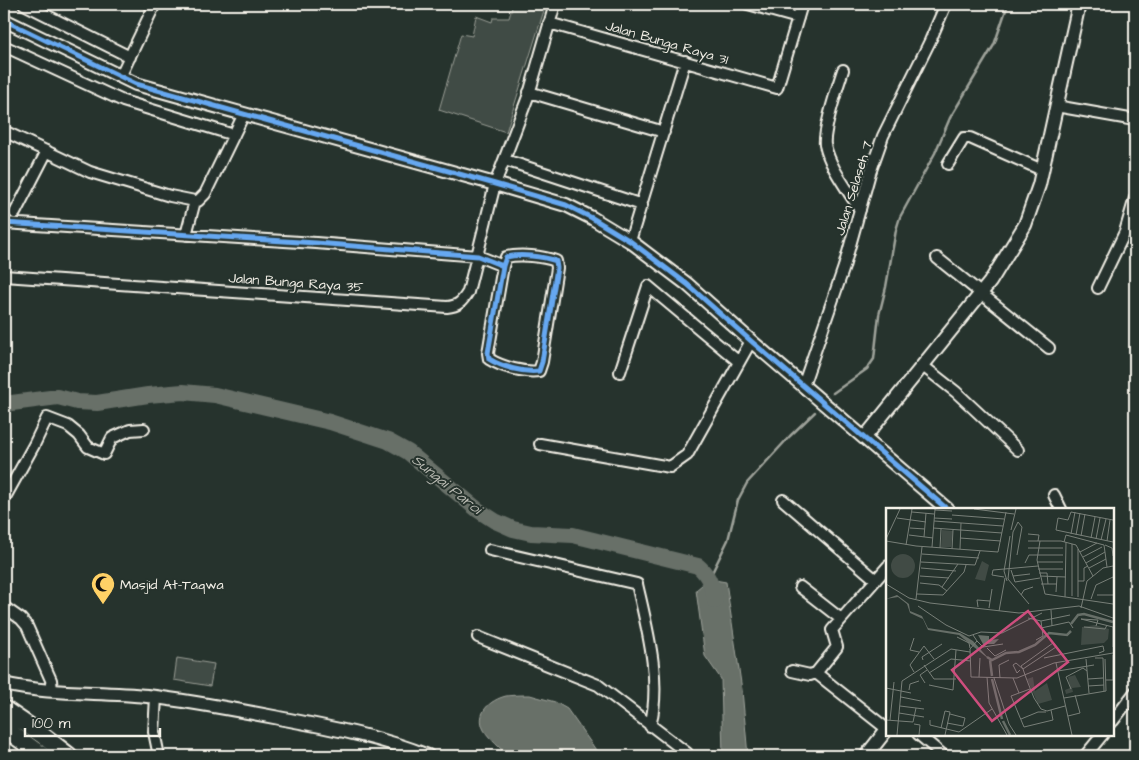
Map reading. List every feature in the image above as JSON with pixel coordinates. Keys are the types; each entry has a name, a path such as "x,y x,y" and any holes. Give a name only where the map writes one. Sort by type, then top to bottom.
{"highway":[{"path":"4,709 69,756"},
{"path":"7,731 43,756"}],"street":[{"path":"24,4 130,57"},
{"path":"120,77 155,4"},
{"name":"Jalan Bunga Raya 35","path":"4,276 457,306 468,292 495,184 530,92 555,4"},
{"path":"748,4 798,18 802,4"},
{"name":"Jalan Selaseh 7","path":"803,386 844,266 883,136 946,4"},
{"path":"865,437 980,294 1025,225 1039,184 1079,4"},
{"name":"Jalan Bunga Raya 31","path":"550,23 777,88 798,18"},
{"path":"4,20 136,84 495,184 566,205 592,218 630,241 686,284 803,386 865,437 943,507"},
{"path":"4,46 124,101 234,135"},
{"path":"630,241 685,61"},
{"path":"843,70 829,119 825,144 831,162 860,210"},
{"path":"530,92 664,132"},
{"path":"1056,106 1135,120"},
{"path":"4,131 90,172 170,196 198,201 205,194 244,114"},
{"path":"948,164 964,138 970,138 1042,170"},
{"path":"15,213 47,151"},
{"path":"505,160 642,205"},
{"path":"1098,288 1125,232 1135,198"},
{"path":"186,235 196,201"},
{"path":"4,222 478,256 503,266"},
{"path":"512,256 547,258 556,261 557,268 539,371 532,372 496,364 489,359 488,353 503,266 506,258 512,256"},
{"path":"937,258 1049,348"},
{"path":"620,372 648,286 740,362"},
{"path":"540,444 670,467 687,455 751,341"},
{"path":"923,366 956,392 1018,450"},
{"path":"4,499 34,446 47,418 68,426 79,435 88,447 104,454 112,438 130,430 144,429"},
{"path":"1054,495 1060,508"},
{"path":"783,500 876,580"},
{"path":"490,550 637,584 652,660 655,709 650,726"},
{"path":"792,670 810,675 816,673 836,647 832,630 886,568"},
{"path":"800,587 841,619"},
{"path":"4,607 21,619 27,626 51,680 52,690"},
{"path":"478,637 598,685 688,756"},
{"path":"816,673 886,728"},
{"path":"4,684 24,689 156,697 209,705 329,727 401,745 428,756"},
{"path":"1114,720 1135,692"},
{"path":"156,697 154,732 159,756"},
{"path":"866,756 886,730"},
{"path":"919,735 944,756"},
{"path":"1085,756 1102,735"}],"shaded area":[{"path":"513,4 546,4 506,132 439,110 461,34 472,36 476,16 492,22 493,18 509,18"},
{"path":"709,579 726,582 742,690 748,756 723,756 721,679 705,656 696,590"},
{"path":"177,658 214,664 210,686 174,680"},
{"path":"530,695 555,702 567,709 596,750 611,756 508,756 492,741 484,730 481,718 486,708 500,698"}],"waterway":[{"path":"833,393 867,369 874,359 879,315 900,217 935,153 950,118 994,45 1008,4"},
{"name":"Sungai Paroi","path":"4,404 58,397 77,402 97,403 183,392 215,395 330,422 388,441 408,452 478,510 495,521 513,529 531,533 573,535 698,566 710,582 715,601"},
{"path":"709,579 728,540 738,500 747,483 815,412"}],"cycle path":[{"path":"4,20 136,84 495,184 566,205 592,218 630,241 687,284 946,508"},
{"path":"4,223 316,243 478,256 503,266 488,353 489,359 513,369 539,371 557,268 556,261 531,256 512,256 506,257 503,266"}],"place":[{"name":"Masjid At-Taqwa","path":"103,605"}]}
